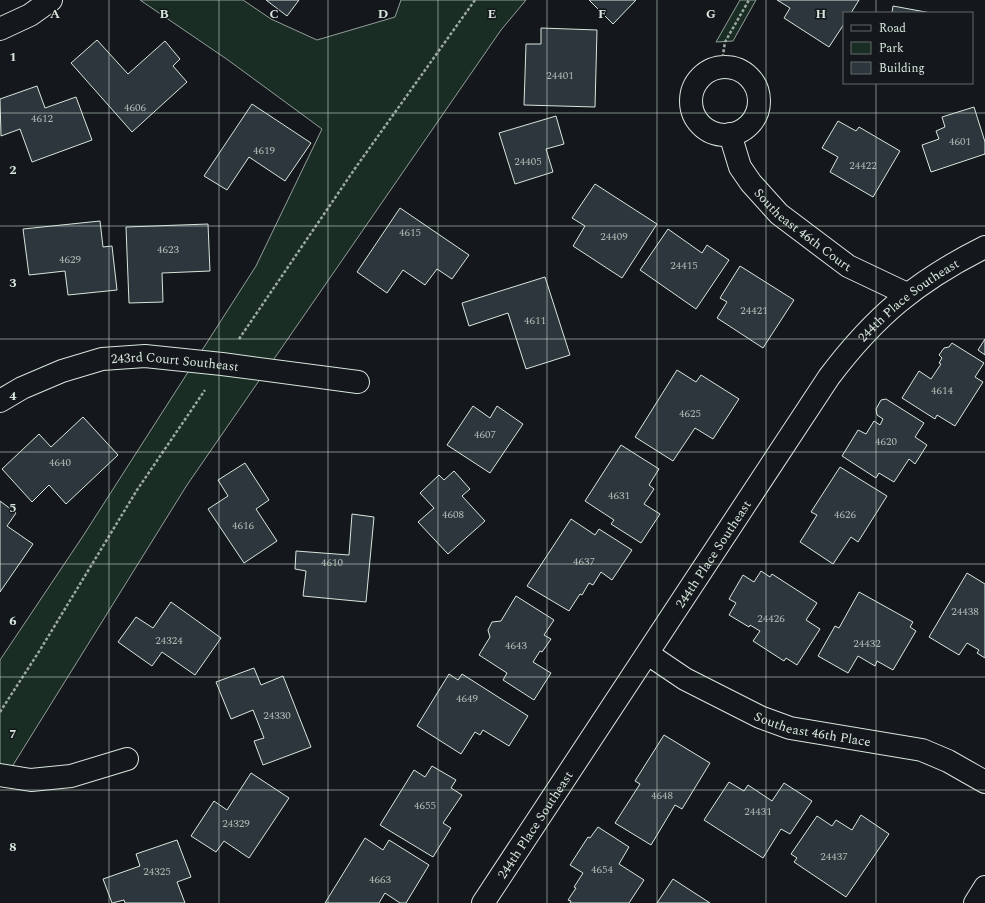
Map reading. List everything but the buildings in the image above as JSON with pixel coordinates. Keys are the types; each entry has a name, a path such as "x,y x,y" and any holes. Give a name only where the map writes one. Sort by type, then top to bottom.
{"street":[{"path":"0,28 30,15 51,0"},
{"path":"721,67 733,67 744,72 753,80 758,90 760,102 757,114 751,124 741,131 730,134 718,134 707,130 698,121 692,105 694,87 700,78 710,70 721,67"},
{"name":"Southeast 46th Court","path":"730,134 740,167 751,183 779,214 848,266 907,294"},
{"name":"244th Place Southeast","path":"483,903 648,654 829,376 865,332 907,294 937,273 985,247"},
{"name":"243rd Court Southeast","path":"0,400 22,388 82,365 102,359 145,356 222,364 358,382"},
{"name":"Southeast 46th Place","path":"648,654 685,679 760,717 790,728 922,750 948,761 985,782"},
{"path":"0,775 31,780 71,776 127,759"},
{"path":"975,903 985,887"}],"path":[{"path":"721,67 725,42 749,0"}],"green space":[{"path":"140,0 243,0 271,19 317,40 395,17 401,0 526,0 501,30 187,485 0,786 0,660 83,536 256,266 322,129 228,60"},
{"path":"740,0 756,0 733,41 716,42"}]}
